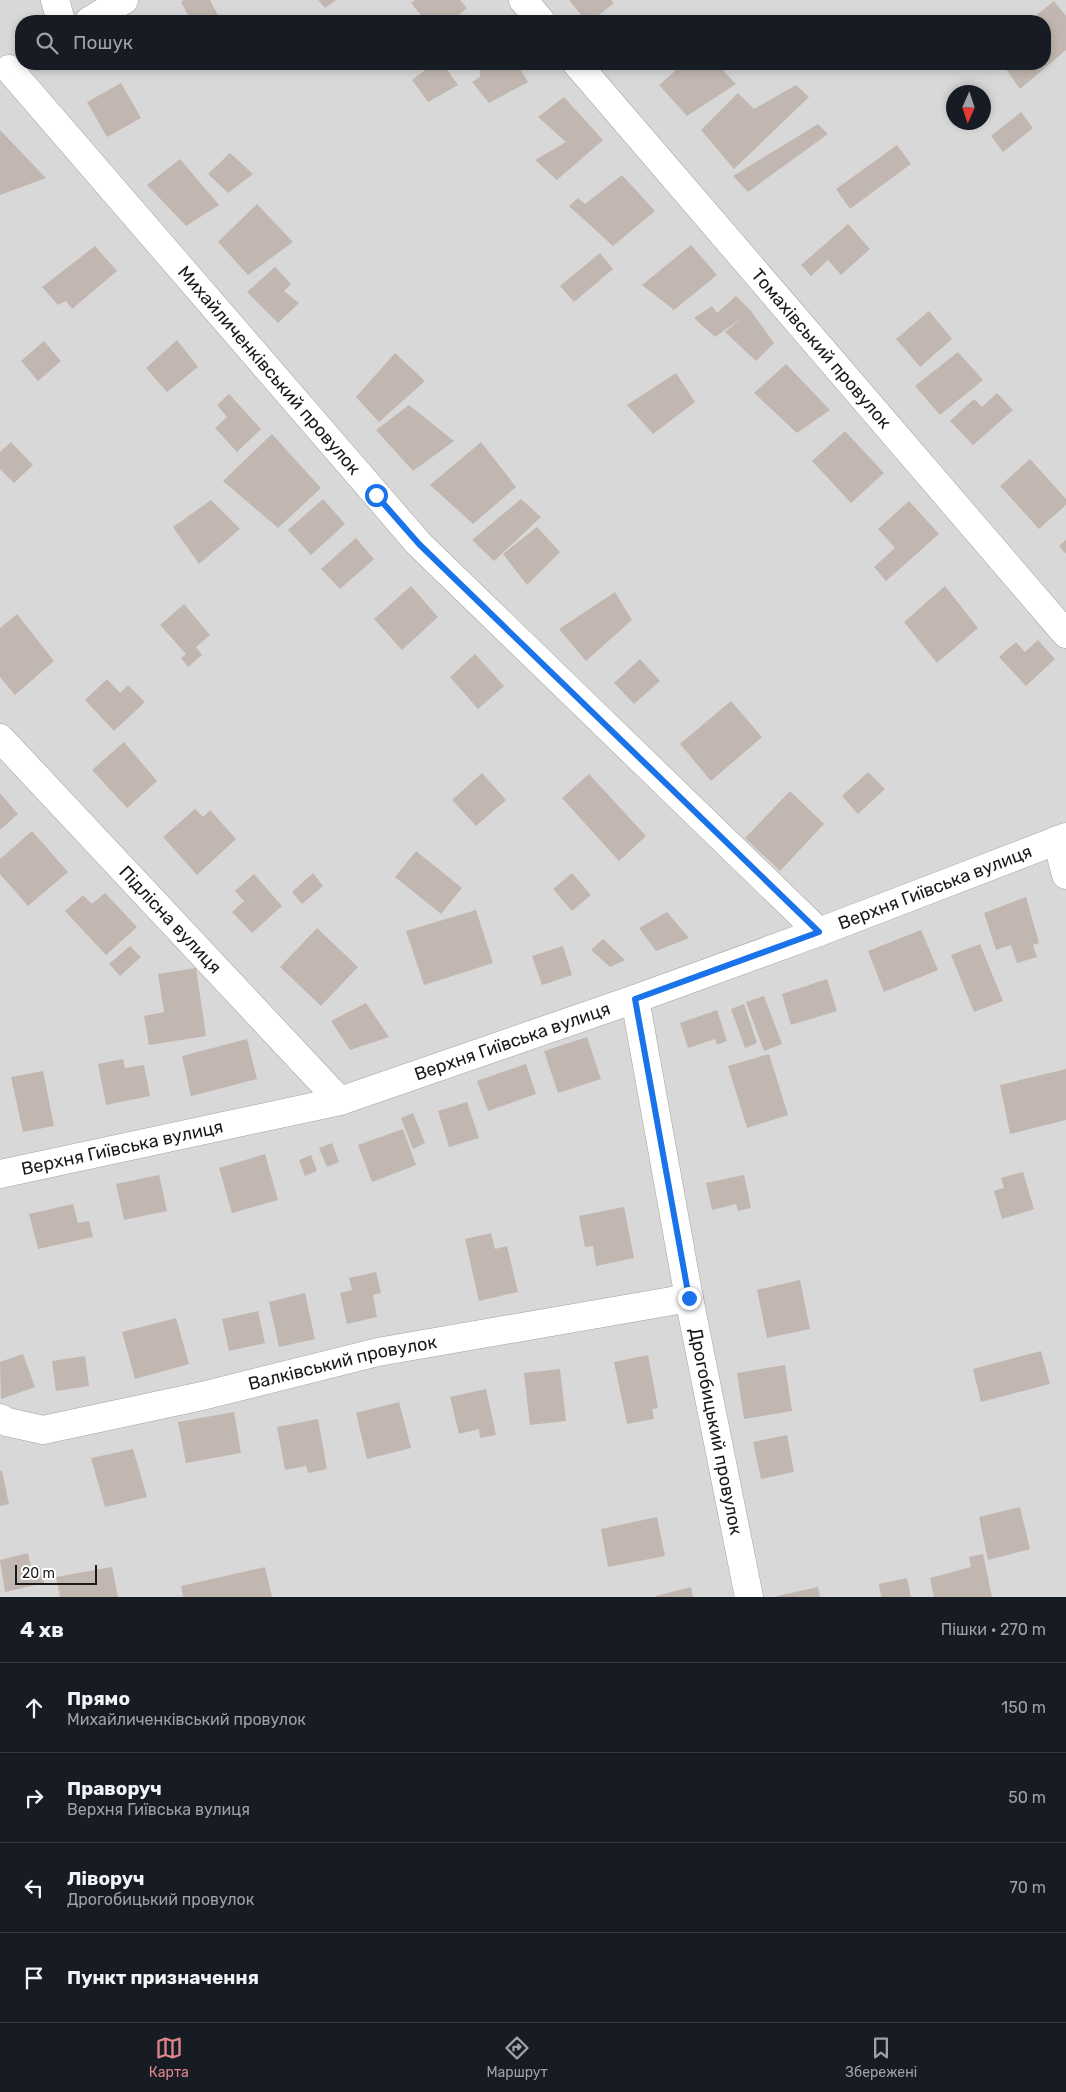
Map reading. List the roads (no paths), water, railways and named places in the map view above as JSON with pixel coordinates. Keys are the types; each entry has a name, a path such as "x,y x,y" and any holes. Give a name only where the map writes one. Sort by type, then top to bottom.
{"street":[{"path":"55,0 59,15"},
{"path":"99,15 124,0"},
{"path":"523,0 536,15"},
{"name":"Михайличенківський провулок","path":"10,69 419,544 819,932"},
{"name":"Томахівський провулок","path":"582,70 1066,634"},
{"name":"Підлісна вулиця","path":"0,738 340,1101"},
{"path":"1062,839 1066,875"},
{"name":"Верхня Гиївська вулиця","path":"0,1174 340,1101 635,999 819,932 1062,839"},
{"name":"Дрогобицький провулок","path":"635,999 689,1298 749,1597"},
{"name":"Валківський провулок","path":"0,1418 6,1422 43,1430 202,1396 378,1352 689,1298"}]}
